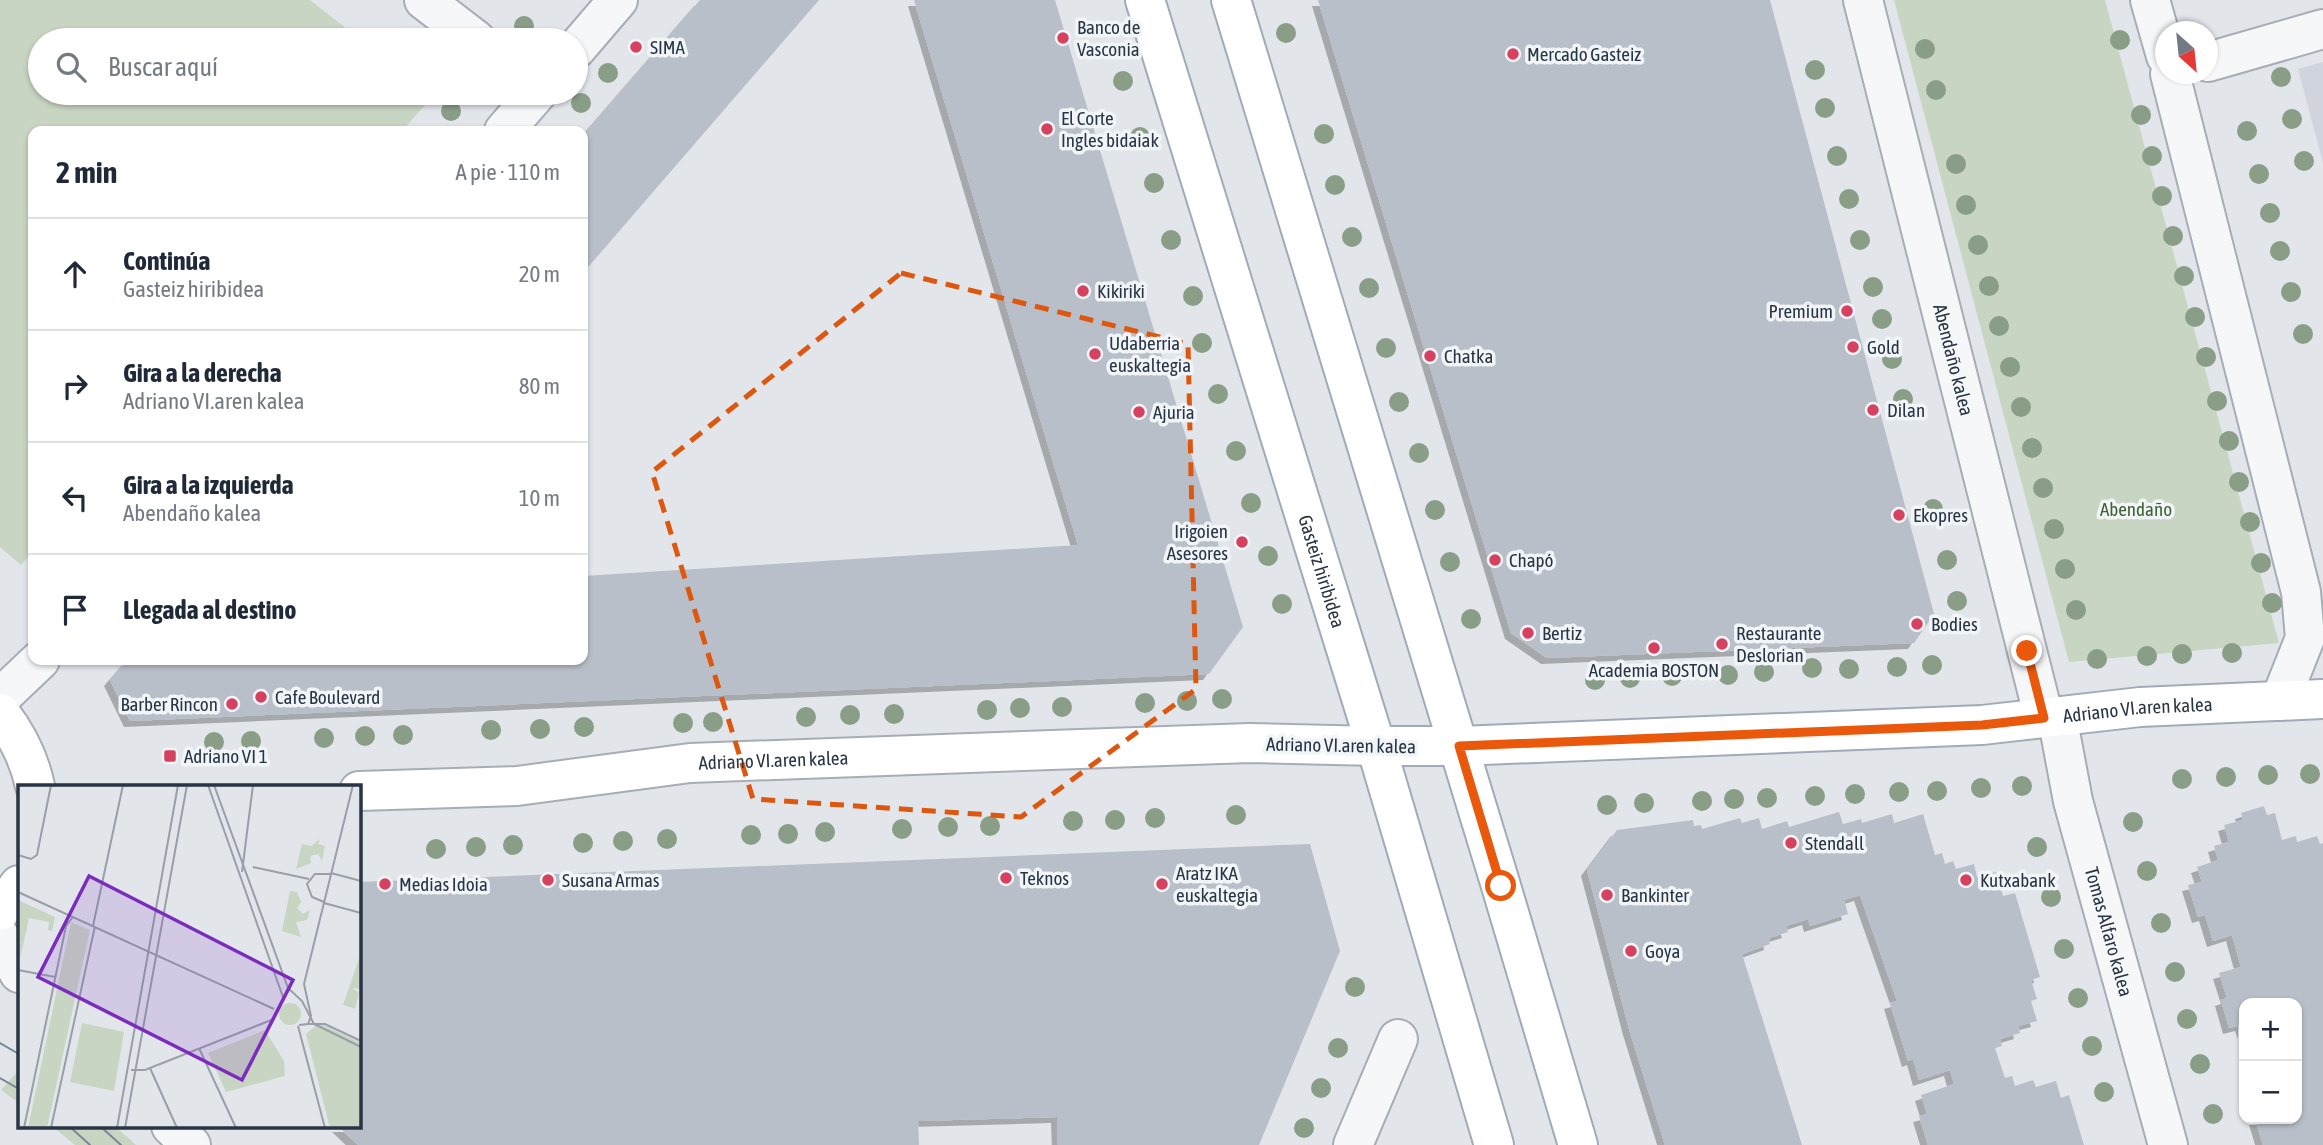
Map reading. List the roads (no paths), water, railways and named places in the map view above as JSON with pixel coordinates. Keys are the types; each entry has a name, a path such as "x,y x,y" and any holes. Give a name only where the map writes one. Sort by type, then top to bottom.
{"main road":[{"name":"Gasteiz hiribidea","path":"1145,0 1376,746 1494,1145"},
{"path":"1231,0 1578,1145"},
{"name":"Adriano VI.aren kalea","path":"360,792 517,786 690,763 1250,743 1459,746 1982,725 2140,707 2323,699"},
{"path":"0,713 15,732 30,765 35,785"},
{"path":"0,911 18,886"}],"street":[{"path":"424,0 460,28"},
{"path":"588,34 618,0"},
{"name":"Abendaño kalea","path":"1863,0 2050,717"},
{"path":"2150,0 2156,21"},
{"path":"2218,59 2323,29"},
{"path":"2173,84 2301,592 2305,638 2280,701"},
{"path":"508,126 527,105"},
{"path":"0,698 35,665"},
{"name":"Tomas Alfaro kalea","path":"2050,717 2168,1145"},
{"path":"0,937 18,970"},
{"path":"1353,1145 1398,1038"},
{"path":"173,1128 191,1145"}],"tram line":[{"path":"0,1043 18,1053"},
{"path":"0,1078 18,1088"},
{"path":"71,1128 90,1145"},
{"path":"102,1128 121,1145"}],"place":[{"name":"Banco de Vasconia","path":"1063,38"},
{"name":"SIMA","path":"636,47"},
{"name":"Mercado Gasteiz","path":"1513,54"},
{"name":"El Corte Ingles bidaiak","path":"1047,129"},
{"name":"Kikiriki","path":"1083,291"},
{"name":"Premium","path":"1847,311"},
{"name":"Gold","path":"1853,347"},
{"name":"Udaberria euskaltegia","path":"1095,354"},
{"name":"Chatka","path":"1430,356"},
{"name":"Dilan","path":"1873,410"},
{"name":"Ajuria","path":"1139,412"},
{"name":"Ekopres","path":"1899,515"},
{"name":"Irigoien Asesores","path":"1242,542"},
{"name":"Chapó","path":"1495,560"},
{"name":"Bodies","path":"1917,624"},
{"name":"Bertiz","path":"1528,633"},
{"name":"Restaurante Deslorian","path":"1722,644"},
{"name":"Academia BOSTON","path":"1654,648"},
{"name":"Cafe Boulevard","path":"261,697"},
{"name":"Barber Rincon","path":"232,704"},
{"name":"Adriano VI 1","path":"170,756"},
{"name":"Stendall","path":"1791,843"},
{"name":"Teknos","path":"1006,878"},
{"name":"Susana Armas","path":"548,880"},
{"name":"Kutxabank","path":"1966,880"},
{"name":"Medias Idoia","path":"385,884"},
{"name":"Aratz IKA euskaltegia","path":"1162,884"},
{"name":"Bankinter","path":"1607,895"},
{"name":"Goya","path":"1631,951"}],"park label":[{"name":"Abendaño","path":"2136,509"}]}
